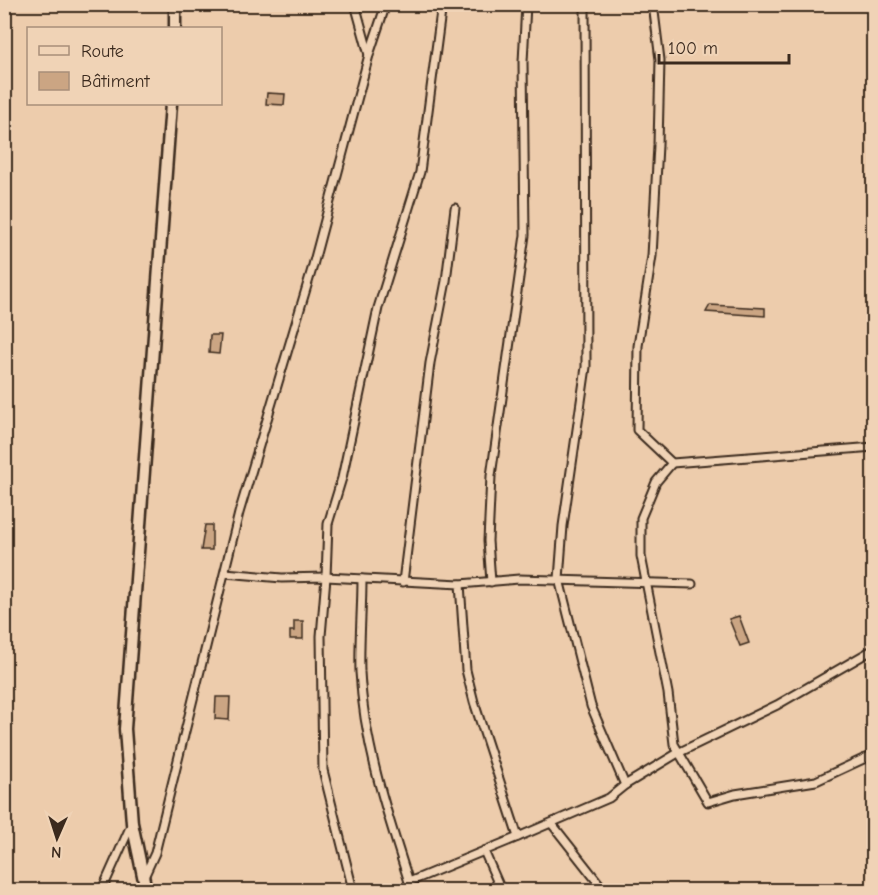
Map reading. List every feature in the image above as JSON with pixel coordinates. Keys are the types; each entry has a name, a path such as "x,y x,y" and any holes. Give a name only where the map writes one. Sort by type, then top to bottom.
{"main road":[{"path":"175,4 175,27"},
{"path":"146,891 132,823 125,729 171,105"}],"street":[{"path":"355,4 369,55"},
{"path":"144,876 155,853 239,513 312,269 369,55 386,4"},
{"path":"353,891 323,770 321,636 328,524 342,478 378,308 420,172 442,4"},
{"path":"491,582 488,541 491,476 525,235 523,62 526,4"},
{"path":"585,4 586,367 563,526 559,579 591,706 625,785"},
{"path":"653,4 660,60 658,145 652,256 638,346 637,429 672,463"},
{"path":"404,582 430,363 446,281 455,208"},
{"path":"873,447 672,463 656,482 641,519 644,584 678,753 708,802 735,794 816,781 873,754"},
{"path":"225,573 282,579 362,579 460,584 519,579 692,584"},
{"path":"362,579 360,672 367,719 380,791 411,891"},
{"path":"460,584 466,670 474,702 518,837"},
{"path":"409,882 552,824 609,798 625,785 678,753 777,705 873,649"},
{"path":"102,891 132,823"},
{"path":"552,824 604,891"},
{"path":"484,851 501,891"}],"building":[{"path":"267,93 285,94 284,105 266,104"},
{"path":"710,305 765,308 765,316 706,312"},
{"path":"210,335 221,335 219,354 209,353"},
{"path":"205,525 212,525 212,550 201,550"},
{"path":"739,616 749,643 740,646 729,619"},
{"path":"294,621 303,621 303,639 290,639 290,631 294,631"},
{"path":"216,697 230,697 229,720 215,719"}]}
